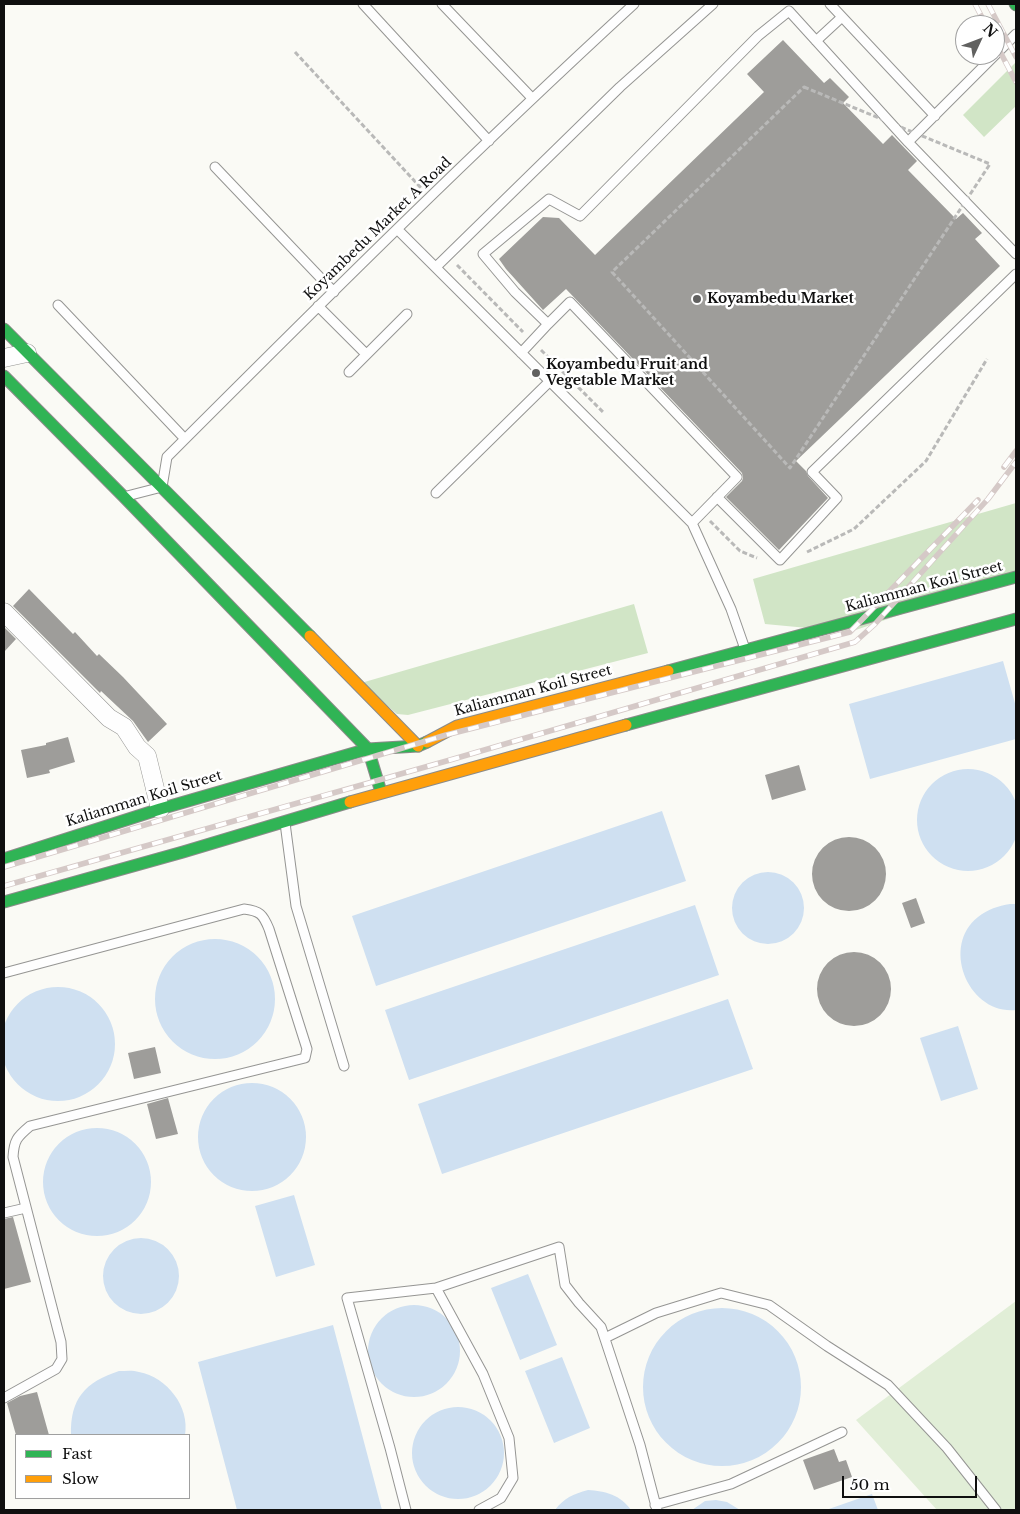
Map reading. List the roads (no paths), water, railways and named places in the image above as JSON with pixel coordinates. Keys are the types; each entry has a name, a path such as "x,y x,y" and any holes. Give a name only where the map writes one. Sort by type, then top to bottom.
{"main road":[{"path":"4,329 162,487 417,751"},
{"path":"4,376 368,749 381,792"},
{"name":"Kaliamman Koil Street","path":"4,859 160,809 368,749 417,751 457,726 746,651 1016,577"},
{"path":"4,902 183,852 381,792 411,779 1016,619"}],"street":[{"path":"4,358 27,353"},
{"path":"4,612 109,718 124,727 137,748 147,756 160,809"}],"lane":[{"path":"362,4 489,141"},
{"path":"442,4 532,98"},
{"name":"Koyambedu Market A Road","path":"162,487 167,457 318,306 532,98 634,4"},
{"path":"436,267 620,87 713,4"},
{"path":"830,4 935,116"},
{"path":"548,324 515,292 482,254 549,199 580,216 758,36 788,11 908,142 1016,254"},
{"path":"816,41 842,17"},
{"path":"908,142 1016,34"},
{"path":"215,167 334,292"},
{"path":"397,230 692,523 731,609 746,651"},
{"path":"717,497 780,560 837,498 812,472 1016,274"},
{"path":"521,353 570,302 737,477 692,523"},
{"path":"58,305 185,440"},
{"path":"318,306 366,354"},
{"path":"349,372 407,314"},
{"path":"436,493 550,381"},
{"path":"124,497 162,487"},
{"path":"285,821 296,906 344,1066"},
{"path":"4,973 244,909 257,911 265,919 269,929 307,1049 305,1058 30,1126 18,1136 14,1145 13,1157 61,1342 62,1359 56,1369 4,1398"},
{"path":"4,1213 26,1208"},
{"path":"406,1510 347,1298 436,1288 559,1247 565,1285 601,1327 640,1446 656,1507 731,1484 842,1432"},
{"path":"436,1288 483,1374 509,1438 513,1478 501,1498 478,1510"},
{"path":"605,1338 656,1313 721,1293 769,1305 827,1346 888,1385 947,1448 996,1510"}],"water":[{"path":"1003,661 1016,707 1016,739 870,779 849,704"},
{"path":"968,769 978,770 997,777 1011,791 1018,810 1018,830 1011,849 997,863 978,870 968,871 958,870 939,863 925,849 918,830 917,820 918,810 925,791 939,777 958,770"},
{"path":"662,811 686,881 376,986 352,916"},
{"path":"761,872 775,872 794,882 804,901 804,915 794,934 775,944 761,944 742,934 732,915 732,901 742,882"},
{"path":"1016,904 1016,1010 999,1009 985,1002 973,991 965,977 961,961 961,945 967,930 978,917 997,907"},
{"path":"695,905 719,975 409,1080 385,1010"},
{"path":"215,939 227,940 238,944 248,949 257,957 265,966 270,976 274,987 274,1011 270,1022 265,1032 257,1041 248,1049 238,1054 227,1058 215,1059 203,1058 192,1054 182,1049 173,1041 165,1032 160,1022 156,1011 155,999 156,987 160,976 165,966 173,957 182,949 192,944 203,940"},
{"path":"58,987 80,991 98,1004 111,1022 115,1044 111,1066 98,1084 80,1097 58,1101 36,1097 18,1084 5,1066 1,1044 5,1022 18,1004 36,991"},
{"path":"728,999 753,1069 442,1174 418,1104"},
{"path":"958,1026 978,1089 941,1101 920,1038"},
{"path":"252,1083 273,1087 290,1099 302,1116 306,1137 302,1158 290,1175 273,1187 252,1191 231,1187 214,1175 202,1158 198,1137 202,1116 214,1099 231,1087"},
{"path":"97,1128 118,1132 135,1144 147,1161 151,1182 147,1203 135,1220 118,1232 97,1236 76,1232 59,1220 47,1203 43,1182 47,1161 59,1144 76,1132"},
{"path":"294,1195 315,1265 276,1277 255,1206"},
{"path":"141,1238 155,1241 168,1249 176,1262 179,1276 176,1290 168,1303 155,1311 141,1314 127,1311 114,1303 106,1290 103,1276 106,1262 114,1249 127,1241"},
{"path":"528,1274 557,1345 520,1360 491,1288"},
{"path":"414,1305 432,1308 447,1318 457,1333 460,1351 457,1369 447,1384 432,1394 414,1397 396,1394 381,1384 371,1369 368,1351 371,1333 381,1318 396,1308"},
{"path":"730,1308 745,1311 759,1317 778,1331 788,1343 798,1364 801,1387 798,1410 788,1431 778,1443 766,1453 745,1463 730,1466 714,1466 699,1463 678,1453 656,1431 644,1402 643,1379 646,1364 656,1343 678,1321 707,1309"},
{"path":"333,1325 382,1510 237,1510 198,1362"},
{"path":"562,1357 590,1428 554,1443 525,1371"},
{"path":"119,1371 134,1371 159,1380 180,1404 186,1424 185,1434 71,1434 73,1411 77,1402 89,1387 107,1375"},
{"path":"458,1407 476,1410 491,1420 501,1435 504,1453 501,1471 491,1486 476,1496 458,1499 440,1496 425,1486 415,1471 412,1453 415,1435 425,1420 440,1410"},
{"path":"588,1490 600,1491 617,1497 631,1510 555,1510 569,1497"},
{"path":"872,1494 878,1510 826,1510"},
{"path":"705,1501 727,1502 740,1510 692,1510"}],"railway":[{"path":"975,4 981,15"},
{"path":"988,4 1016,57"},
{"path":"1005,61 1016,82"},
{"path":"1004,467 1016,451"},
{"path":"4,886 450,760 855,642 875,624 988,499 1016,462"},
{"path":"4,867 446,735 850,632 978,500"}],"place":[{"name":"Koyambedu Market","path":"697,299"},
{"name":"Koyambedu Fruit and Vegetable Market","path":"536,373"}]}
